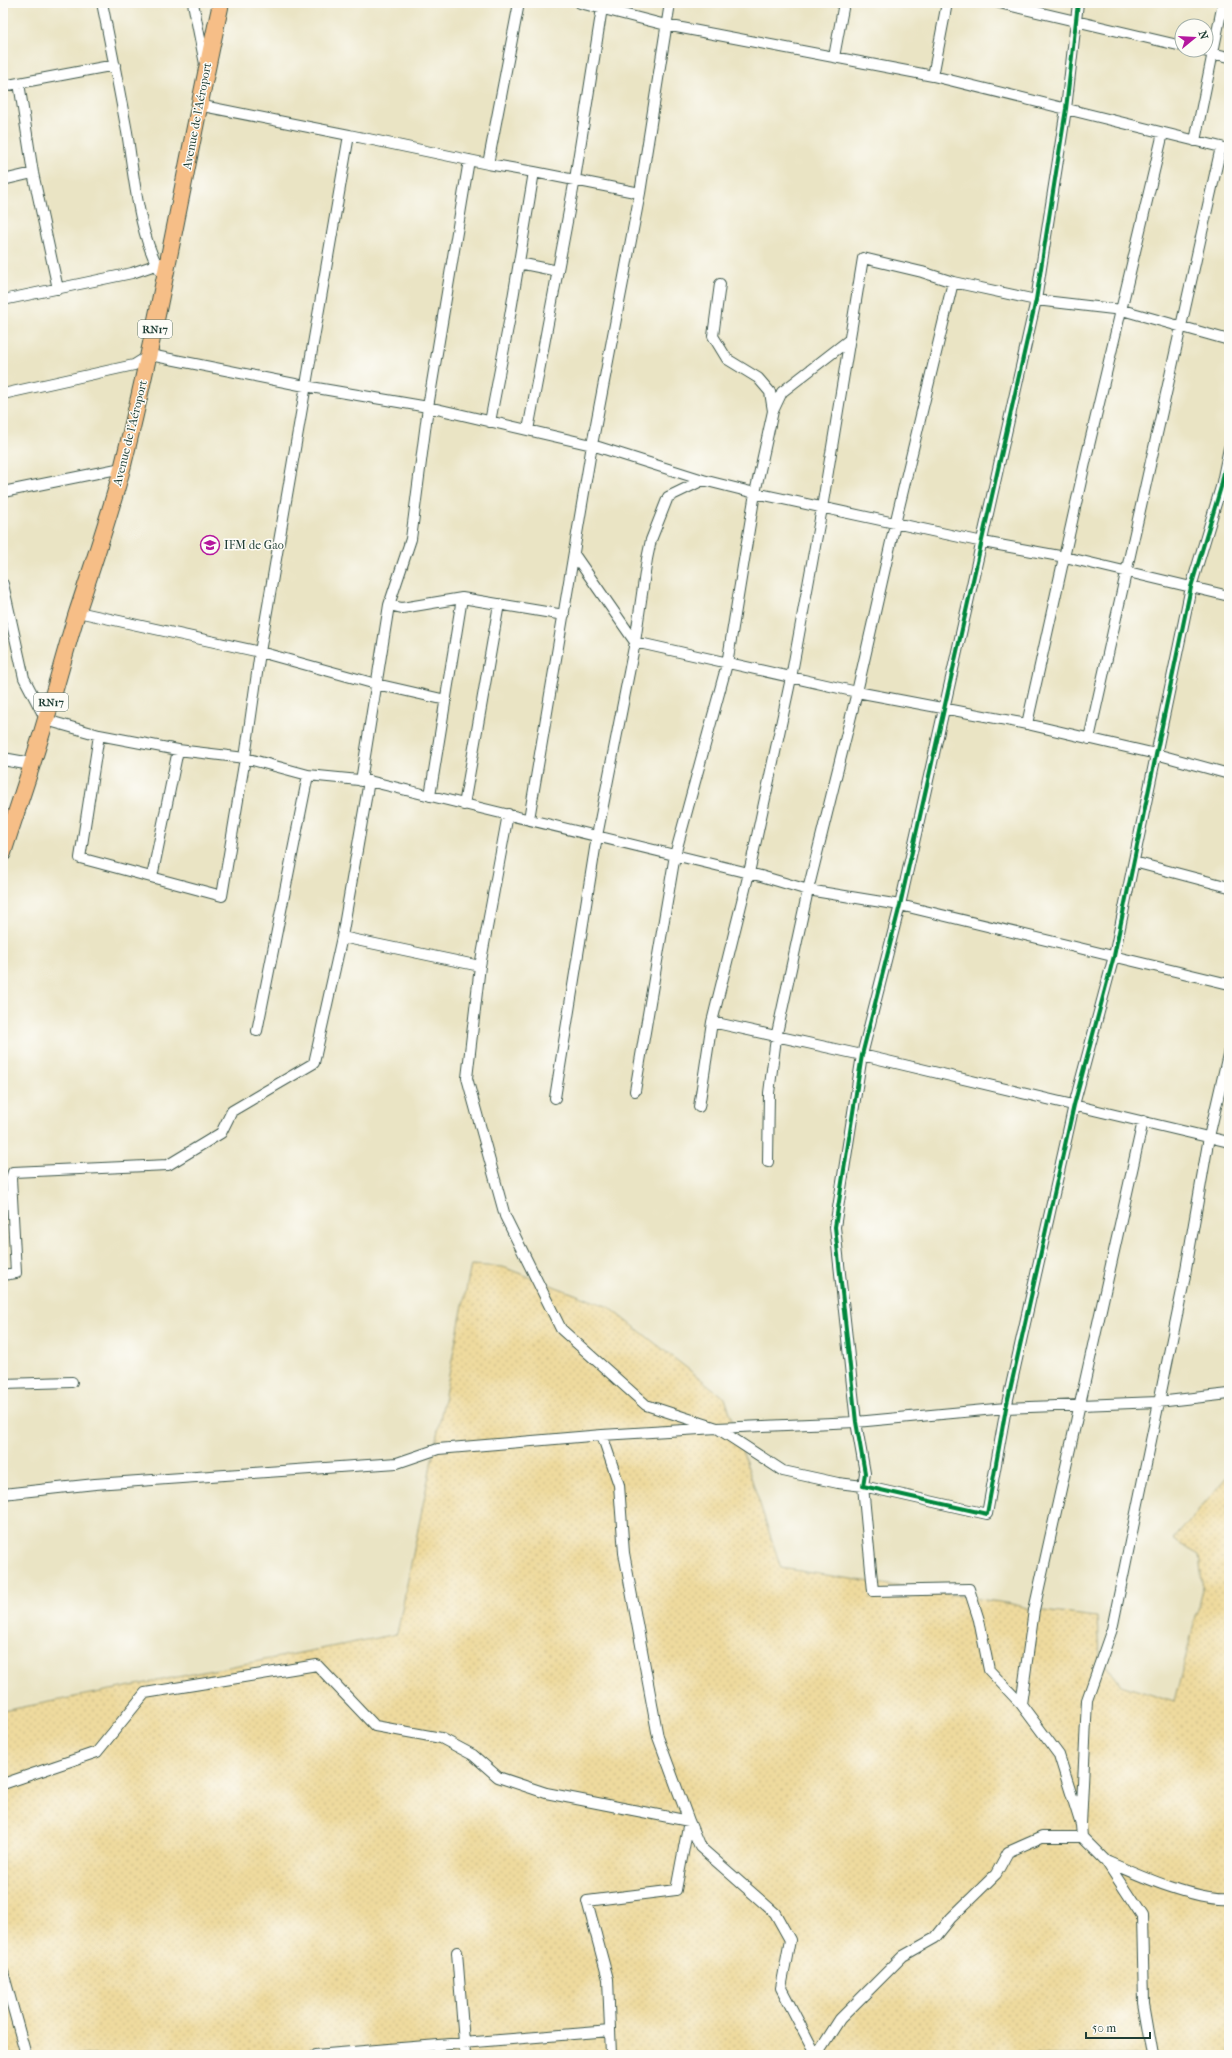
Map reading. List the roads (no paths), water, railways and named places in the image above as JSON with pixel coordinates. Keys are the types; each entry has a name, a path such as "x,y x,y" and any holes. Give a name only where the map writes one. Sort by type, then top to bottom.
{"main road":[{"name":"Avenue de l'Aéroport","path":"3,854 46,720 78,612 99,550 122,468 150,355 164,267 221,3"}],"street":[{"path":"3,300 164,267 141,216 116,65 102,3"},
{"path":"193,3 206,71"},
{"path":"488,164 519,3"},
{"path":"580,3 666,25 933,76 1225,148 1154,444 1089,739"},
{"path":"529,818 592,445 640,193 670,3"},
{"path":"834,57 844,3"},
{"path":"933,76 948,3"},
{"path":"999,3 1174,44"},
{"path":"1078,3 1066,109 1036,300 983,542 900,905 862,1055 835,1227 856,1422 865,1473 863,1486 873,1591 969,1589 979,1620 989,1670 1021,1704 1059,1755 1081,1825"},
{"path":"1214,44 1223,3"},
{"path":"528,430 575,179 602,8"},
{"path":"1214,53 1229,57"},
{"path":"1195,141 1211,58"},
{"path":"3,86 116,65"},
{"path":"19,83 34,173 58,289"},
{"path":"198,105 488,164 575,179 640,193"},
{"path":"1027,724 1163,133"},
{"path":"99,735 80,858 222,896 245,758 260,652 348,135"},
{"path":"3,1275 16,1273 11,1178 8,1173 168,1165 221,1133 232,1111 314,1063 342,937 365,781 376,684 389,605 411,539 428,407 469,160"},
{"path":"490,422 534,172"},
{"path":"3,180 34,173"},
{"path":"699,1107 712,1022 749,873 791,678 822,508 863,258 922,272 953,282 1036,300 1122,310 1229,340"},
{"path":"519,263 558,271"},
{"path":"768,1162 769,1093 776,1038 808,890 857,692 895,524 953,282"},
{"path":"720,284 712,336 727,359 758,378 770,392 773,411"},
{"path":"636,1091 675,855 727,664 755,493 773,411 782,392 849,340"},
{"path":"3,394 134,365 150,355 305,386 428,407 592,445 703,480 755,493 895,524 1066,557 1229,596"},
{"path":"508,814 480,966 466,1078 505,1216 561,1329 646,1405 717,1428 783,1471 838,1483 863,1486 987,1514 1006,1408 1074,1105 1114,956 1191,587 1221,487 1229,448"},
{"path":"3,492 122,468"},
{"path":"555,1098 597,836 635,642 650,547 668,497 703,480"},
{"path":"574,554 635,642 727,664 857,692 1027,724 1156,754 1229,774"},
{"path":"3,584 6,610 24,678 46,720 99,735 178,750 245,758 308,775 365,781 529,818 749,873 808,890 900,905 1229,984"},
{"path":"389,605 402,608 462,598 564,615"},
{"path":"430,796 462,598"},
{"path":"464,804 499,604"},
{"path":"78,612 260,652 376,684 446,700"},
{"path":"152,877 178,750"},
{"path":"3,758 31,764"},
{"path":"257,1031 308,775"},
{"path":"1134,862 1229,887"},
{"path":"342,937 480,966"},
{"path":"712,1022 776,1038 862,1055 1229,1142"},
{"path":"1153,2055 1144,2003 1142,1916 1106,1861 1082,1837 1081,1825 1087,1700 1112,1629 1184,1281 1209,1137 1229,1050"},
{"path":"1021,1704 1034,1610 1143,1121"},
{"path":"3,1384 72,1382"},
{"path":"3,1494 95,1484 397,1463 438,1449 602,1434 856,1422 1006,1408 1158,1402 1229,1394"},
{"path":"602,1434 619,1485 624,1553 658,1737 689,1822 700,1847 775,1913 790,1940 781,1988 816,2055 840,2019 902,1956 935,1938 950,1918 996,1874 1008,1852 1042,1837 1082,1837"},
{"path":"3,1784 97,1752 145,1693 317,1665 375,1726 441,1738 473,1755 498,1777 546,1793 689,1822"},
{"path":"611,2055 608,1980 587,1901 676,1890 689,1822"},
{"path":"1106,1861 1143,1877 1179,1889 1217,1899 1229,1898"},
{"path":"457,1952 465,2055"},
{"path":"3,1972 26,2055"},
{"path":"315,2055 610,2031"}],"place":[{"name":"IFM de Gao","path":"210,545"}]}
